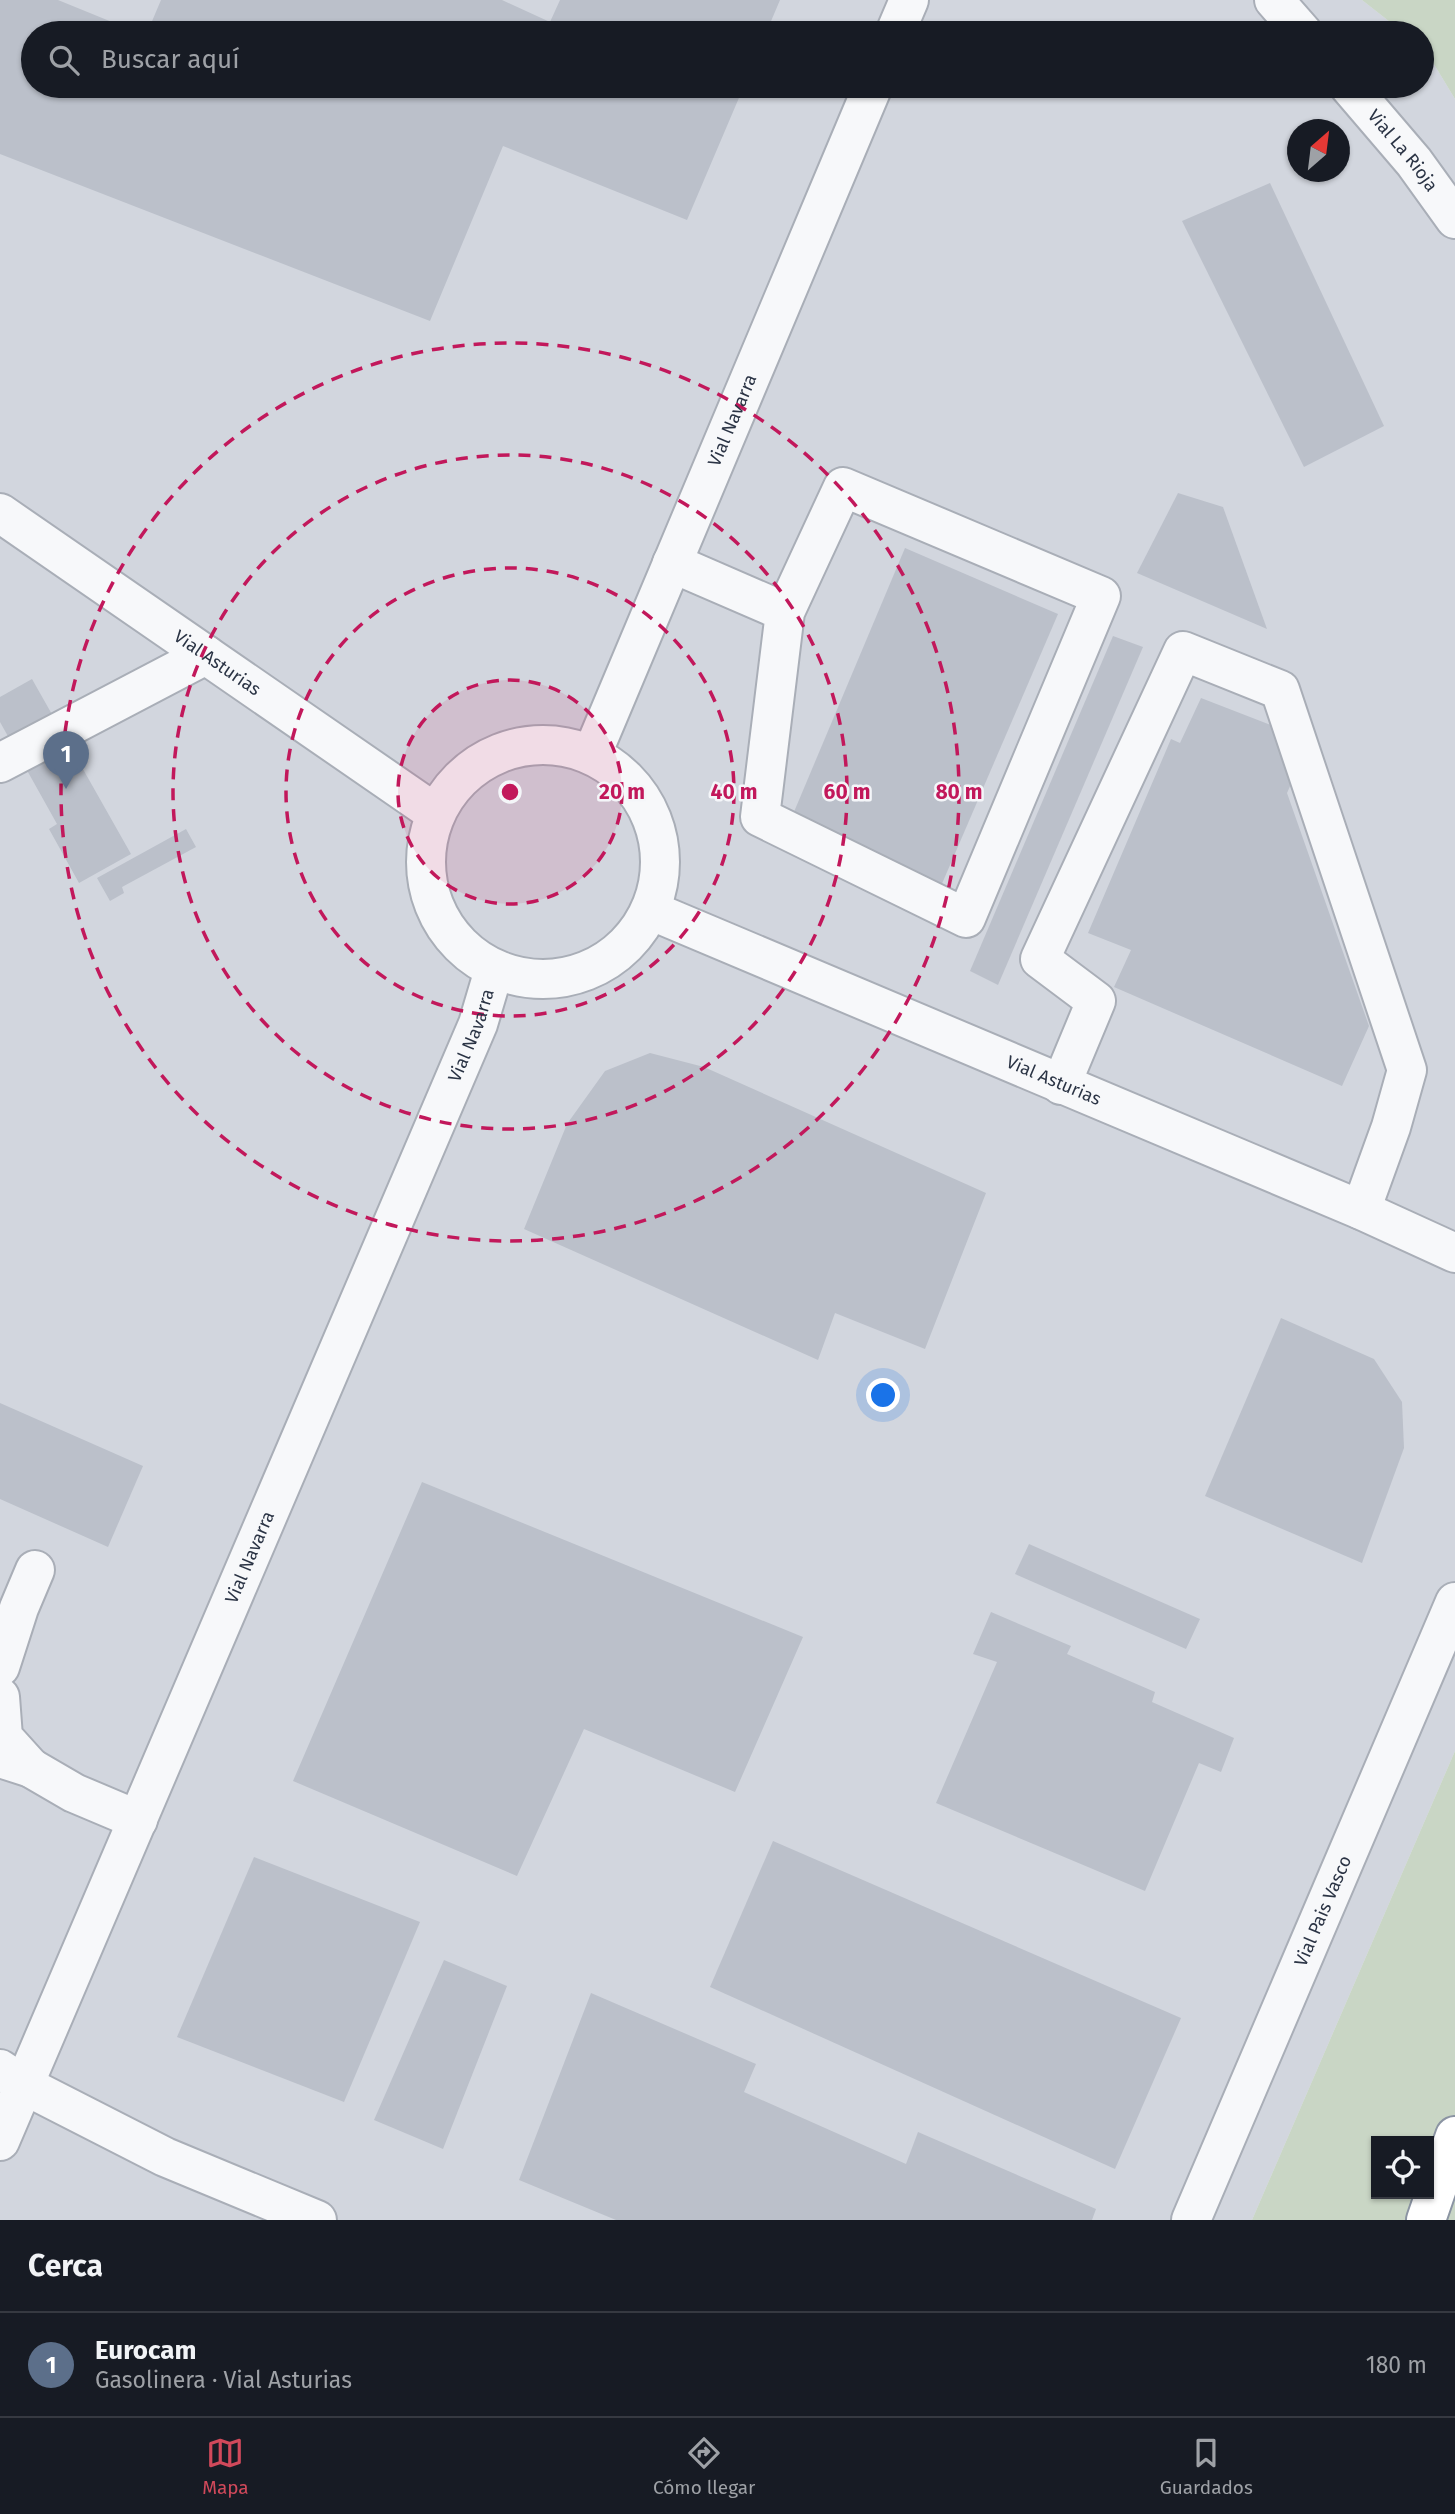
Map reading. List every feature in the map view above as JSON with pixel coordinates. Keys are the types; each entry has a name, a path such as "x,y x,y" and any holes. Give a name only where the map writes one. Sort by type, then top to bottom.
{"highway":[{"path":"1426,2220 1455,2136"}],"street":[{"path":"900,21 909,0"},
{"path":"1274,0 1292,21"},
{"name":"Vial Navarra","path":"592,754 868,98"},
{"name":"Vial La Rioja","path":"1359,98 1415,162 1455,219"},
{"path":"843,486 1101,596 966,918 760,817 785,612 843,486"},
{"name":"Vial Asturias","path":"2,518 435,813"},
{"path":"672,564 785,612"},
{"path":"1060,1085 1096,1001 1040,959 1182,651 1280,690 1408,1070 1361,1210"},
{"path":"0,763 206,655"},
{"path":"547,743 592,754 629,781 654,820 662,866 652,911 625,948 585,973 540,980 495,970 457,943 432,904 424,858 435,813 462,776 501,751 547,743"},
{"name":"Vial Asturias","path":"652,911 1361,1210 1455,1253"},
{"name":"Vial Navarra","path":"0,2141 12,2077 138,1820 478,1024 495,970"},
{"path":"0,1667 19,1608 35,1570"},
{"name":"Vial Pais Vasco","path":"1191,2220 1455,1602"},
{"path":"0,1697 3,1737 15,1763 74,1793 138,1820"},
{"path":"12,2077 165,2157 317,2220"}],"shaded area":[{"path":"0,0 1362,0 1389,21 21,21 21,98 1434,98 1434,64 1455,99 1455,1751 1252,2220 0,2220"}],"green space":[{"path":"1362,0 1455,0 1455,99 1434,64 1434,21 1389,21"},
{"path":"1455,1751 1455,2220 1252,2220"}],"building":[{"path":"0,0 58,0 110,21 21,21 21,98 739,98 687,220 503,146 430,321 0,154"},
{"path":"161,0 502,0 548,21 152,21"},
{"path":"560,0 780,0 771,21 550,21"},
{"path":"1270,183 1384,426 1304,467 1182,221"},
{"path":"1178,493 1223,507 1267,629 1137,573"},
{"path":"905,548 1058,614 941,886 791,819"},
{"path":"1113,636 1143,647 998,985 970,971"},
{"path":"32,679 131,854 79,883 49,829 57,824 0,722 0,697"},
{"path":"1201,698 1273,726 1295,775 1287,793 1369,1026 1342,1086 1114,987 1131,950 1088,933 1171,739 1180,743"},
{"path":"186,829 196,847 122,887 124,893 110,901 97,878"},
{"path":"650,1053 704,1067 986,1193 925,1349 835,1313 818,1360 524,1229 567,1124 605,1071"},
{"path":"1281,1318 1374,1359 1402,1402 1404,1448 1362,1563 1205,1496"},
{"path":"0,1403 143,1466 108,1547 0,1499"},
{"path":"422,1482 803,1637 735,1792 584,1729 517,1876 293,1781"},
{"path":"1029,1544 1200,1619 1186,1649 1015,1574"},
{"path":"991,1612 1071,1646 1067,1654 1155,1692 1152,1702 1234,1738 1221,1772 1199,1763 1145,1891 936,1803 997,1662 973,1654"},
{"path":"773,1841 1181,2018 1115,2169 710,1987"},
{"path":"254,1857 420,1922 344,2102 177,2037"},
{"path":"444,1960 507,1986 443,2149 374,2120"},
{"path":"591,1993 756,2064 744,2092 906,2164 918,2132 1096,2209 1092,2220 616,2220 519,2180"}],"place":[{"name":"Eurocam","path":"66,789"}]}
